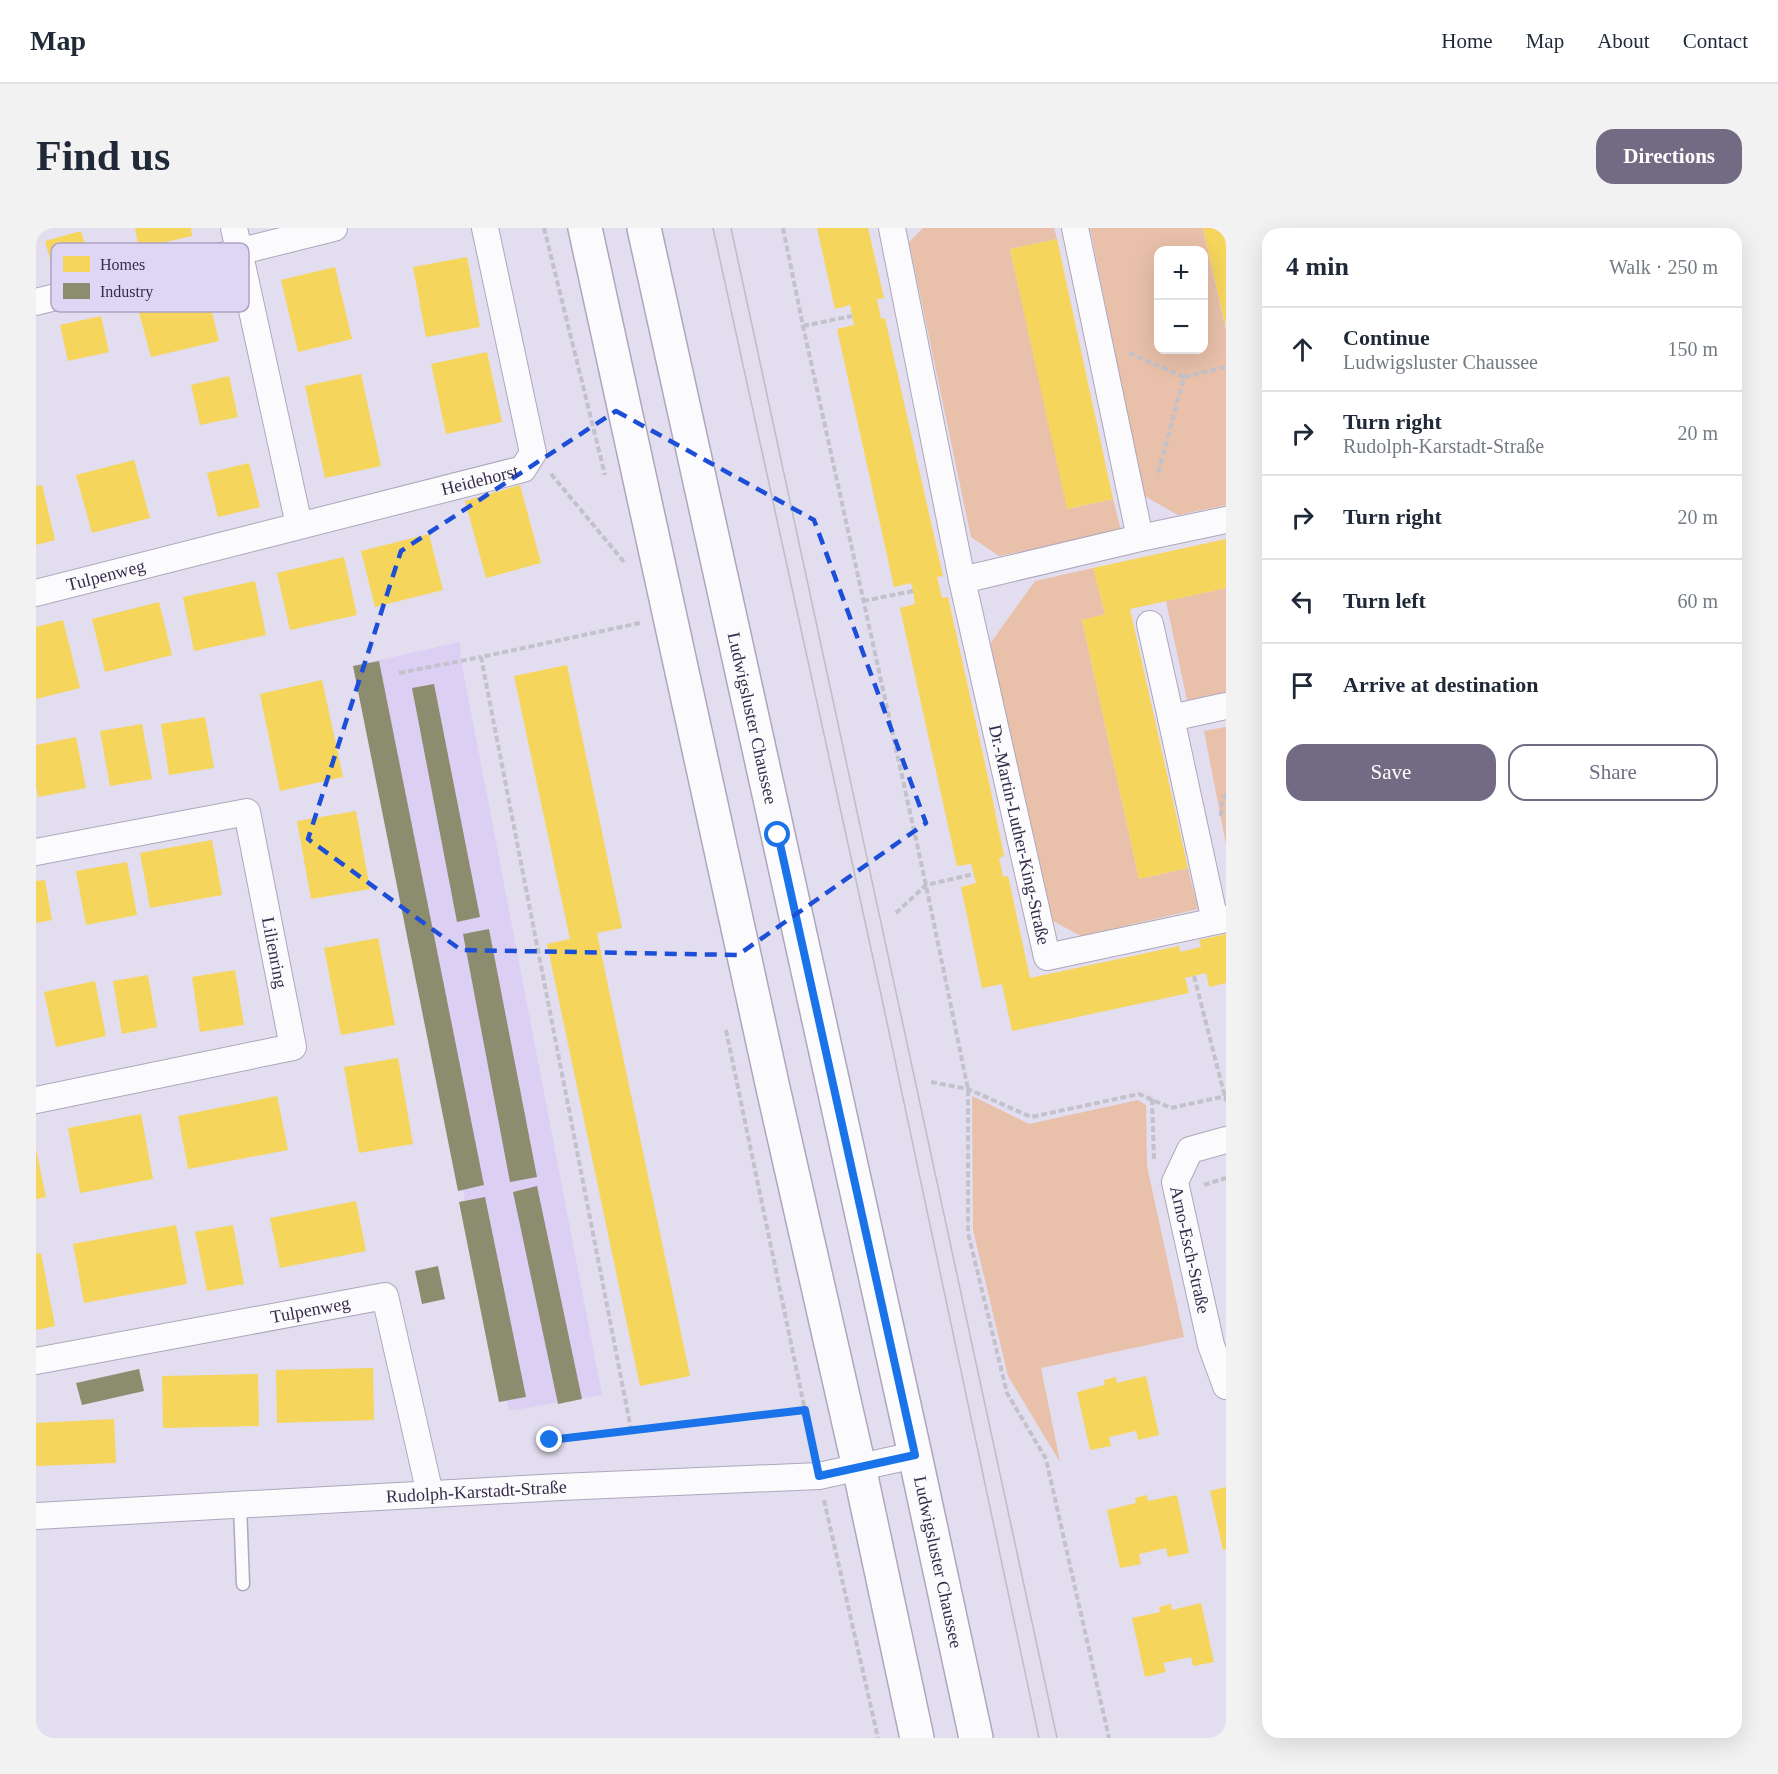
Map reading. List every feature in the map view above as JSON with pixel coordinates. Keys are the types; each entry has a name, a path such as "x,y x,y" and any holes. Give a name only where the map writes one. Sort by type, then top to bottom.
{"street":[{"path":"236,240 334,228"},
{"name":"Heidehorst","path":"176,557 523,469 533,453 485,228"},
{"path":"585,228 917,1738"},
{"name":"Ludwigsluster Chaussee","path":"644,228 976,1738"},
{"name":"Dr.-Martin-Luther-King-Straße","path":"892,228 962,580 1047,957 1220,920 1150,624"},
{"path":"1075,228 1140,538"},
{"path":"36,302 51,297"},
{"path":"249,299 299,525"},
{"path":"962,580 1226,520"},
{"name":"Tulpenweg","path":"36,593 176,557"},
{"path":"1171,718 1226,706"},
{"name":"Lilienring","path":"36,852 247,812 293,1047 36,1100"},
{"name":"Arno-Esch-Straße","path":"1226,1140 1190,1150 1175,1182 1211,1345 1226,1386"},
{"name":"Tulpenweg","path":"36,1361 385,1296 430,1494"},
{"name":"Rudolph-Karstadt-Straße","path":"36,1516 560,1487 819,1476 915,1455"}],"lane":[{"path":"240,1504 243,1584"}],"path":[{"path":"544,228 605,476"},
{"path":"783,228 968,1089 968,1233 1007,1393 1046,1459 1109,1738"},
{"path":"803,326 852,316"},
{"path":"1098,340 1184,377 1226,367"},
{"path":"1156,480 1184,377"},
{"path":"533,453 625,563"},
{"path":"623,552 628,573"},
{"path":"863,601 913,591"},
{"path":"637,613 642,634"},
{"path":"399,673 640,623"},
{"path":"481,657 631,1429"},
{"path":"896,913 926,885 974,874"},
{"path":"931,1082 968,1089 1031,1117 1139,1094 1171,1108 1226,1098 1194,976"},
{"path":"725,1023 819,1476 878,1738"},
{"path":"550,1440 805,1410"}],"highlighted area":[{"path":"616,411 814,520 926,823 738,955 461,950 308,839 401,551"}],"shaded area":[{"path":"923,228 1054,228 1057,239 1010,249 1068,509 1113,499 1121,530 999,556 971,537 909,242"},
{"path":"1090,228 1203,228 1207,246 1154,246 1154,354 1208,354 1208,250 1226,330 1226,505 1178,515 1143,495"},
{"path":"1093,568 1105,614 1082,620 1139,879 1188,868 1198,909 1081,936 1053,921 990,644 1035,581"},
{"path":"1226,588 1226,692 1187,700 1166,601"},
{"path":"460,642 461,660 602,1395 509,1411 353,666"},
{"path":"1226,727 1226,844 1204,731"},
{"path":"972,1096 1029,1124 1138,1100 1146,1105 1147,1166 1184,1337 1041,1368 1060,1462 1008,1376 973,1230"}],"building: Homes":[{"path":"135,228 191,228 192,236 161,243 138,243"},
{"path":"817,228 868,228 884,298 877,299 881,319 885,318 943,576 937,577 942,598 948,597 1004,856 999,858 1003,877 1008,876 1030,978 1179,946 1180,952 1201,947 1199,940 1226,934 1226,983 1209,987 1206,973 1185,978 1189,993 1012,1031 1002,984 982,988 961,887 976,883 971,864 957,866 900,608 915,604 913,591 911,583 894,587 837,329 854,325 850,305 835,309"},
{"path":"1203,228 1226,228 1226,324 1225,324"},
{"path":"81,231 84,243 51,243 51,262 45,241"},
{"path":"1057,239 1113,499 1067,509 1010,249"},
{"path":"467,257 480,327 426,337 413,267"},
{"path":"335,267 352,339 298,352 281,280"},
{"path":"139,312 212,312 219,341 151,357"},
{"path":"101,316 109,352 68,361 60,325"},
{"path":"487,352 502,422 446,434 431,364"},
{"path":"361,374 381,466 325,478 305,386"},
{"path":"229,376 238,417 200,425 191,385"},
{"path":"134,460 150,518 92,533 76,475"},
{"path":"249,463 260,507 218,517 207,473"},
{"path":"42,485 55,540 36,545 36,486"},
{"path":"520,485 541,563 486,578 465,501"},
{"path":"429,534 443,590 375,607 361,551"},
{"path":"1226,539 1226,588 1130,609 1188,868 1139,879 1082,620 1105,614 1093,568"},
{"path":"344,557 357,615 290,630 277,573"},
{"path":"255,581 266,635 194,651 183,597"},
{"path":"159,602 172,655 105,672 92,619"},
{"path":"63,620 80,688 36,699 36,627"},
{"path":"567,665 622,928 597,933 690,1376 640,1386 547,944 570,939 514,676"},
{"path":"322,680 343,777 280,791 260,694"},
{"path":"205,717 214,768 169,775 161,724"},
{"path":"142,724 152,779 110,786 100,731"},
{"path":"76,737 86,788 38,797 36,745"},
{"path":"356,811 370,889 311,899 297,821"},
{"path":"212,840 222,895 150,908 140,853"},
{"path":"127,862 137,915 86,925 76,871"},
{"path":"45,880 52,920 36,923 36,881"},
{"path":"378,938 395,1025 341,1035 324,948"},
{"path":"235,970 244,1025 200,1032 192,977"},
{"path":"148,975 157,1027 122,1034 113,981"},
{"path":"95,981 106,1036 56,1047 44,992"},
{"path":"398,1058 413,1144 359,1153 344,1067"},
{"path":"277,1096 288,1150 188,1169 178,1116"},
{"path":"141,1114 153,1179 80,1193 68,1128"},
{"path":"36,1149 46,1197 36,1199"},
{"path":"356,1201 366,1251 280,1268 270,1218"},
{"path":"176,1225 187,1284 84,1303 73,1244"},
{"path":"233,1225 244,1284 207,1291 195,1232"},
{"path":"41,1253 55,1326 36,1330 36,1254"},
{"path":"373,1368 374,1420 277,1423 276,1370"},
{"path":"258,1374 259,1426 163,1428 162,1376"},
{"path":"1146,1376 1159,1435 1138,1440 1136,1431 1109,1437 1111,1446 1090,1450 1077,1392 1105,1385 1104,1380 1116,1377 1117,1383"},
{"path":"114,1419 116,1463 36,1466 36,1423"},
{"path":"1226,1487 1226,1549 1223,1550 1210,1491"},
{"path":"1147,1495 1148,1501 1177,1495 1189,1553 1168,1557 1166,1548 1139,1554 1141,1564 1120,1568 1107,1510 1136,1503 1135,1498"},
{"path":"1201,1603 1214,1662 1193,1666 1191,1657 1163,1663 1166,1672 1145,1677 1132,1618 1160,1612 1159,1607 1171,1604 1172,1610"}],"building: Industry":[{"path":"379,661 484,1185 458,1191 353,666"},
{"path":"434,684 480,917 457,922 412,688"},
{"path":"489,929 537,1177 510,1182 463,934"},
{"path":"537,1186 582,1399 558,1404 513,1192"},
{"path":"485,1197 526,1397 499,1402 459,1202"},
{"path":"438,1266 445,1299 422,1304 415,1271"},
{"path":"139,1369 144,1391 82,1405 76,1383"}],"tram line":[{"path":"713,228 882,999 1039,1738"},
{"path":"731,228 1057,1738"}],"route":[{"path":"550,1440 805,1410 819,1476 915,1455 778,835"}]}
